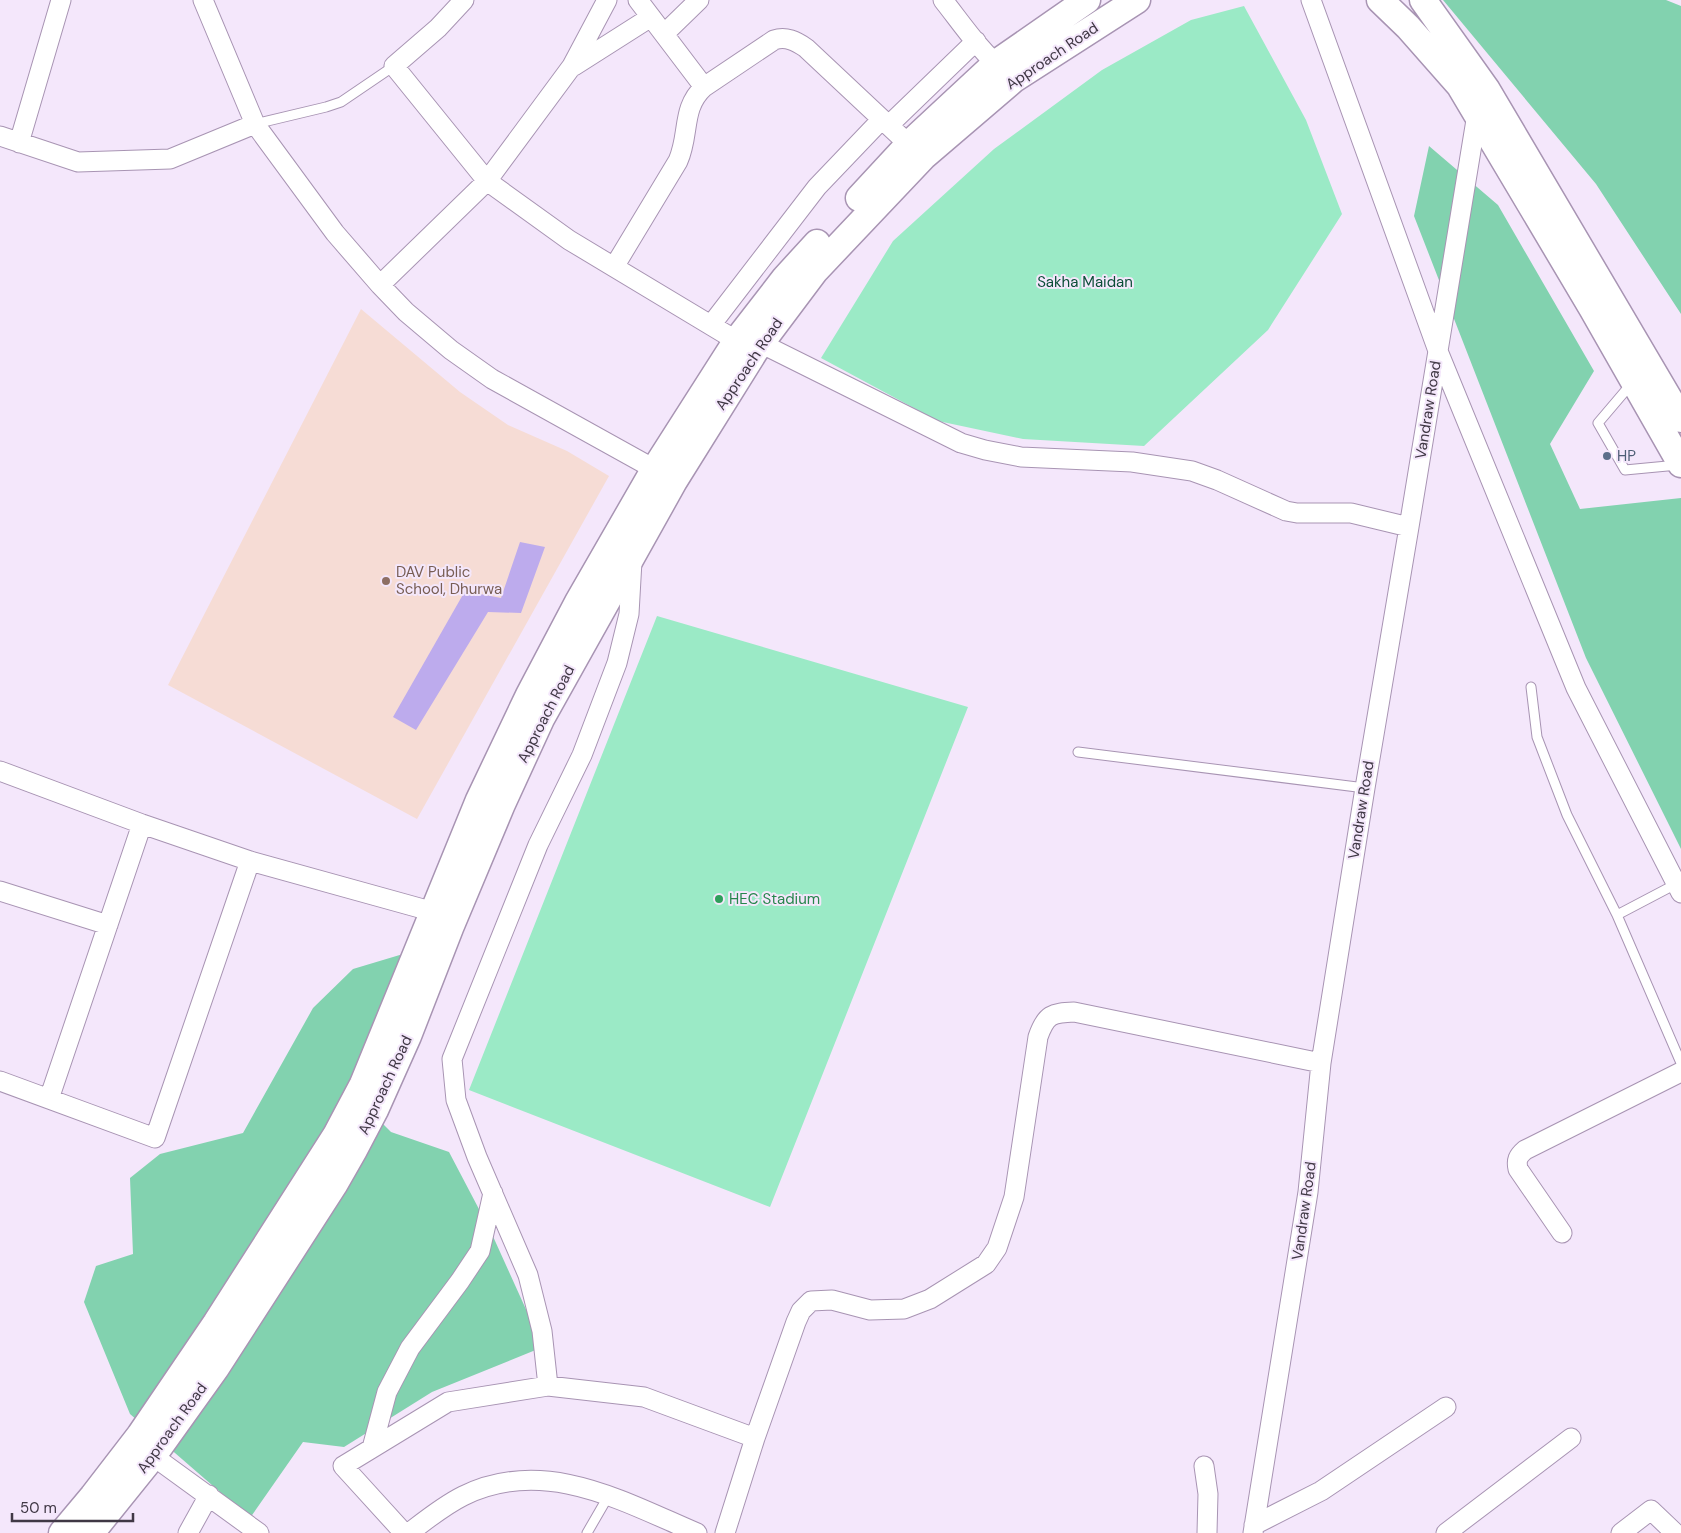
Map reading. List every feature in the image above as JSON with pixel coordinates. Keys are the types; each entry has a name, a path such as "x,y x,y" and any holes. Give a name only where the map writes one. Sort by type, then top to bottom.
{"street":[{"path":"19,143 60,0"},
{"path":"203,0 255,124 335,233 380,285 413,318 451,350 492,379 664,475"},
{"path":"464,0 438,28 394,66 487,181 569,240 711,325 960,443 984,450 1022,457 1132,462 1192,471 1218,480 1286,511 1310,514 1351,513 1409,527"},
{"path":"380,285 487,181 572,66 607,0"},
{"path":"638,0 704,86"},
{"path":"664,34 700,0"},
{"path":"943,0 976,41 1004,71"},
{"name":"Approach Road","path":"62,1533 140,1435 221,1315 336,1135 363,1084 479,800 529,695 578,602 751,345 916,151 1004,71 1087,0"},
{"name":"Approach Road","path":"1004,71 1137,0"},
{"path":"1311,0 1438,350 1576,688 1679,889"},
{"path":"1380,0 1408,27 1460,86 1681,464"},
{"path":"1423,0 1487,90 1681,420"},
{"path":"572,66 651,17"},
{"path":"614,267 678,161 684,145 692,102 696,94 704,86 768,43 779,39 792,40 806,48 916,151"},
{"path":"711,325 781,231 817,187 976,41"},
{"name":"Vandraw Road","path":"1254,1529 1308,1192 1321,1063 1365,788 1477,114 1487,90"},
{"path":"0,136 78,162 170,159 255,124"},
{"name":"Approach Road","path":"91,1533 153,1456 216,1368 334,1185 354,1150 375,1110 408,1036 450,928 502,804 537,728 632,557 664,475"},
{"path":"548,1386 542,1331 528,1275 456,1100 452,1059 538,845 582,755 617,663 629,614 632,557"},
{"path":"0,771 142,824 250,861 434,912"},
{"path":"49,1099 142,824"},
{"path":"0,1081 155,1138 250,861"},
{"path":"1,894 108,925"},
{"path":"725,1533 755,1438 796,1322 806,1305 812,1301 832,1300 870,1310 904,1309 930,1299 964,1279 986,1264 997,1248 1014,1197 1038,1037 1047,1017 1058,1013 1074,1012 1321,1063"},
{"path":"1562,1233 1518,1169 1519,1156 1525,1150 1681,1072"},
{"path":"372,1448 387,1392 410,1348 480,1251 493,1193"},
{"path":"404,1533 344,1466 448,1402 548,1386 644,1397 755,1438"},
{"path":"1254,1529 1321,1491 1446,1407"},
{"path":"1446,1533 1571,1438"},
{"path":"153,1456 259,1533"},
{"path":"1204,1466 1208,1494 1208,1533"},
{"path":"409,1533 437,1512 462,1497 483,1488 508,1481 530,1480 548,1480 573,1484 609,1495 697,1533"},
{"path":"188,1533 209,1495"},
{"path":"1622,1533 1651,1510 1674,1533"}],"lane":[{"path":"255,124 341,102 394,66"},
{"path":"1634,381 1598,423 1625,470 1681,464"},
{"path":"1531,687 1536,737 1567,815 1617,914 1681,1063"},
{"path":"1078,752 1365,788"},
{"path":"1617,914 1679,889"},
{"path":"587,1533 609,1495"}],"shaded area":[{"name":"DAV Public School, Dhurwa","path":"361,309 460,392 508,425 567,451 609,476 417,819 168,685"}],"green space":[{"path":"1443,0 1666,0 1681,6 1681,314 1596,184"},
{"name":"Sakha Maidan","path":"1244,6 1306,120 1342,214 1268,330 1144,446 1023,439 938,421 821,358 893,241 994,149 1102,70 1191,20"},
{"path":"1429,146 1498,205 1594,371 1550,444 1580,509 1681,498 1681,849 1586,658 1414,216"},
{"name":"HEC Stadium","path":"657,616 968,707 770,1207 469,1090"},
{"path":"403,954 350,1091 391,1132 449,1152 491,1232 543,1347 432,1392 344,1447 303,1442 250,1518 130,1414 84,1302 96,1266 133,1254 130,1178 160,1154 243,1133 313,1008 353,969"}],"building":[{"name":"DAV Public School, Dhurwa","path":"520,542 545,547 521,613 488,612 416,730 393,717 465,591 501,598"}],"place":[{"name":"HP","path":"1607,456"},
{"name":"DAV Public School, Dhurwa","path":"386,581"},
{"name":"HEC Stadium","path":"719,899"}]}
